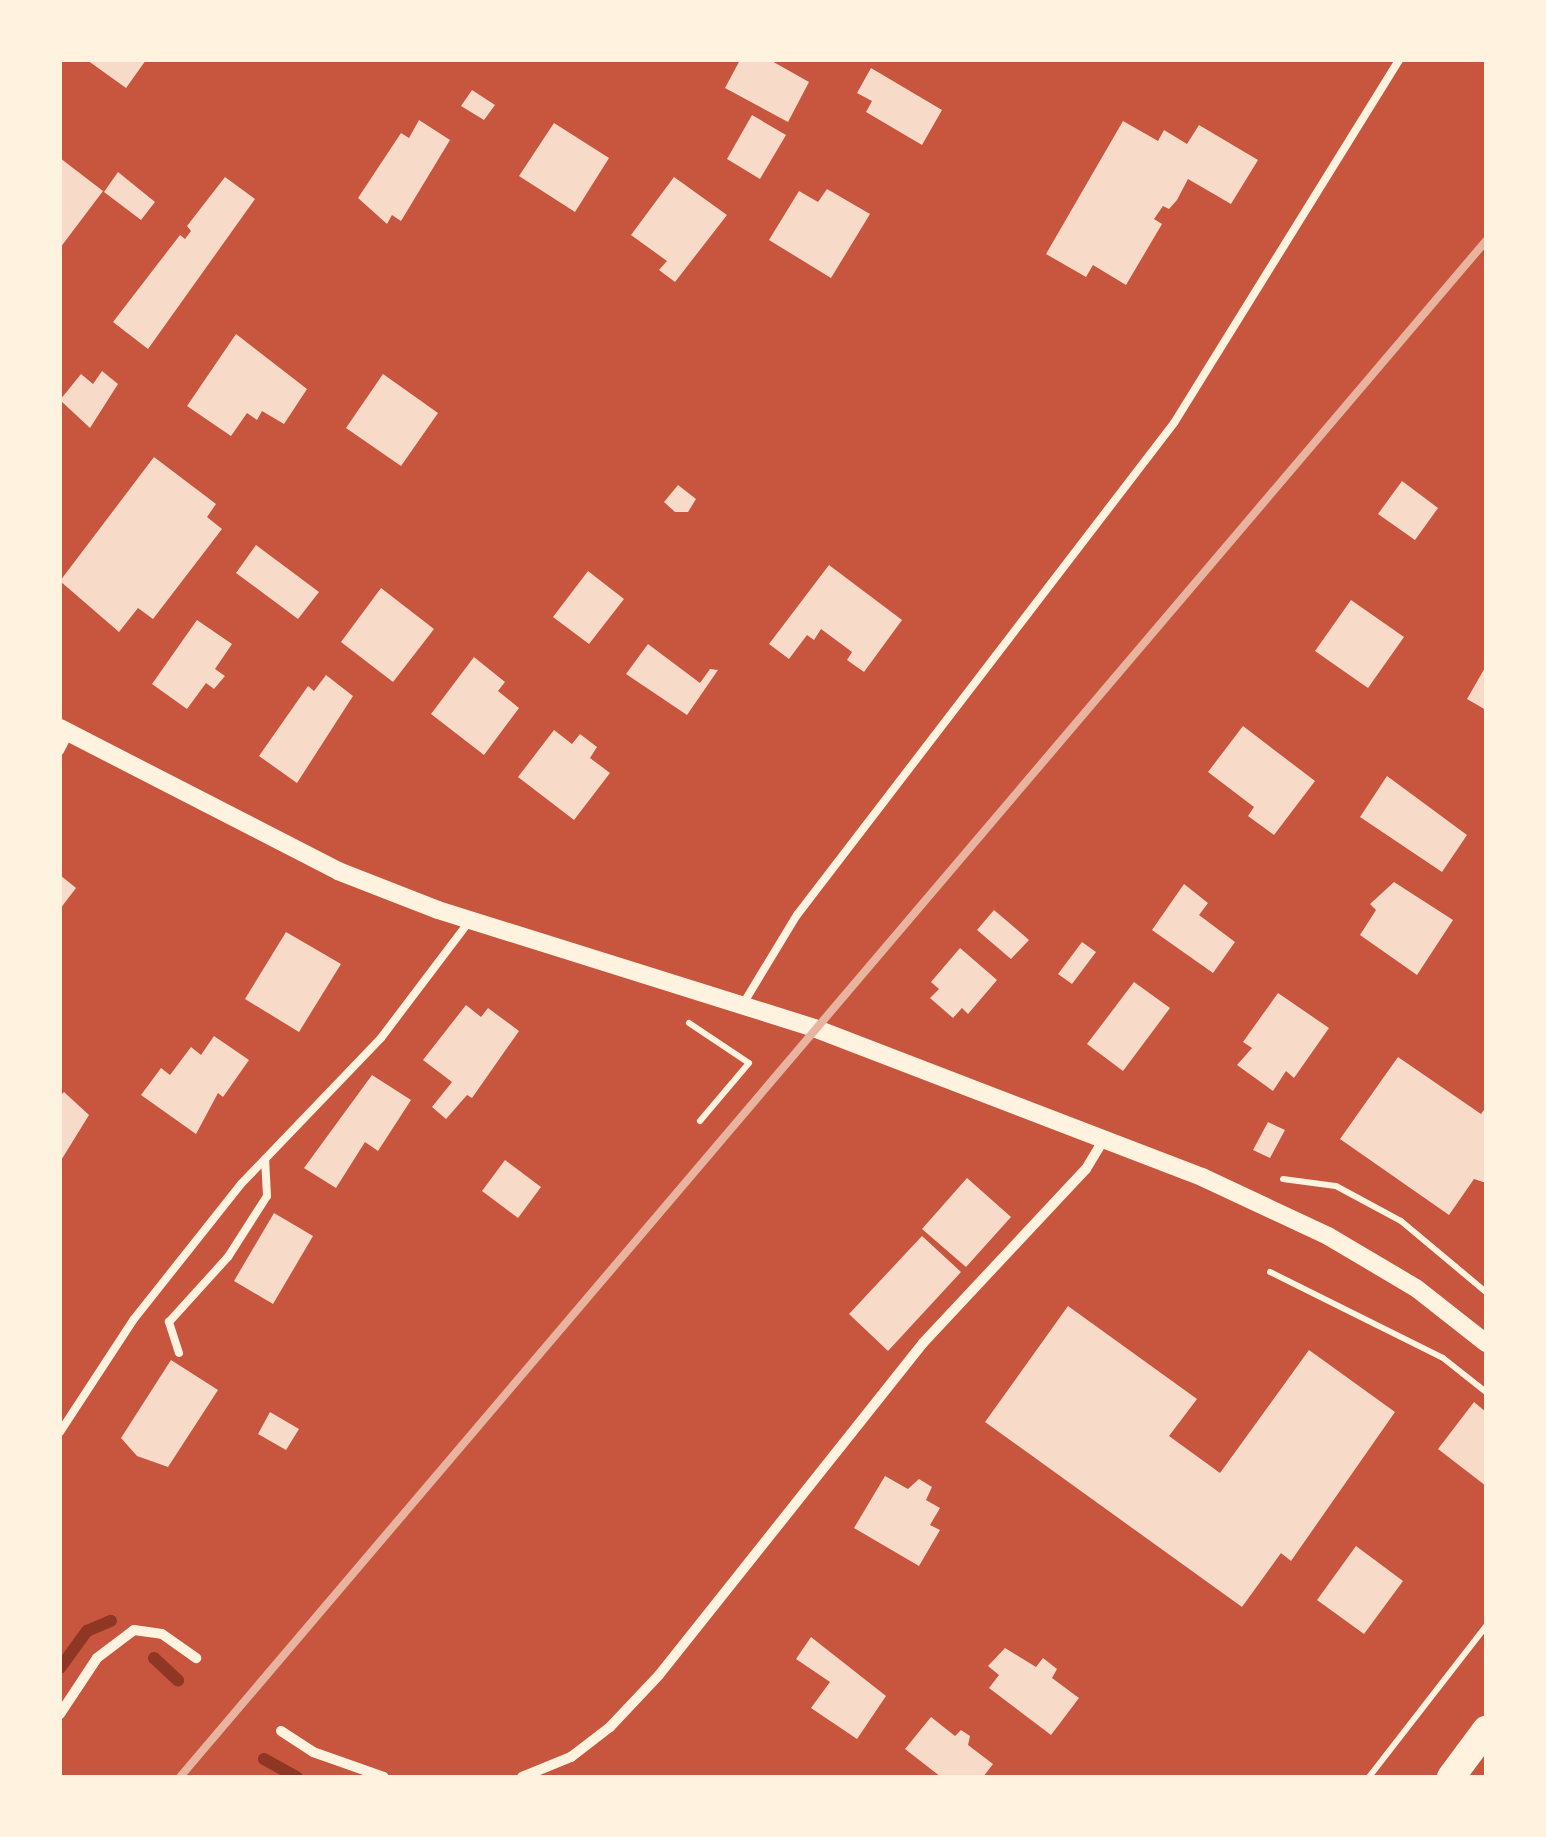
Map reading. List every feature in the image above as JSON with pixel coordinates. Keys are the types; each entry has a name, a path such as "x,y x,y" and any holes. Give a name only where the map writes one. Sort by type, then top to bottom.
{"highway":[{"path":"1450,1777 1486,1730"}],"street":[{"path":"65,730 313,859 471,920 743,1004 1104,1139 1328,1236 1416,1288 1486,1343"},
{"path":"522,1777 570,1756 610,1728 658,1676 923,1343 1086,1168 1104,1139"},
{"path":"60,1714 97,1658 134,1630 162,1634 196,1658"},
{"path":"282,1731 313,1752 384,1777"}],"lane":[{"path":"743,1004 797,916 1174,423 1400,60"},
{"path":"60,750 65,730"},
{"path":"60,1432 134,1318 265,1158 381,1038 471,920"},
{"path":"179,1353 169,1322 228,1257 267,1196 265,1158"}],"path":[{"path":"694,989 686,1021 749,1062 700,1121"},
{"path":"1270,1272 1442,1358 1486,1392"},
{"path":"1369,1777 1486,1626"}],"building":[{"path":"87,60 146,60 126,88"},
{"path":"740,60 770,60 809,82 788,122 725,88"},
{"path":"871,68 942,110 922,145 866,112 872,101 857,93"},
{"path":"472,90 495,105 484,120 461,106"},
{"path":"752,115 786,135 760,179 727,159"},
{"path":"419,120 450,140 401,221 392,215 387,224 358,198 401,133 409,138"},
{"path":"1123,121 1158,141 1164,130 1187,144 1199,125 1258,160 1231,204 1188,179 1177,200 1169,209 1163,206 1154,219 1162,224 1126,285 1093,265 1086,277 1046,254"},
{"path":"554,123 609,158 575,212 519,176"},
{"path":"60,158 103,191 60,248"},
{"path":"118,172 155,202 141,220 104,192"},
{"path":"225,177 255,199 148,349 113,322 180,235 185,239 191,231 187,226"},
{"path":"674,177 727,215 675,282 659,270 667,261 631,235"},
{"path":"827,189 870,214 831,278 769,240 799,191 818,202"},
{"path":"236,334 307,389 284,424 262,411 257,420 247,413 231,436 187,406"},
{"path":"102,371 118,384 90,428 60,400 81,374 93,384"},
{"path":"383,374 438,413 401,466 346,428"},
{"path":"154,457 216,504 207,517 222,529 153,619 138,608 119,632 60,581"},
{"path":"1402,481 1438,508 1415,540 1378,514"},
{"path":"678,485 696,499 688,512 675,512 664,502"},
{"path":"256,545 319,592 298,619 236,573"},
{"path":"829,565 902,620 864,672 847,660 852,652 821,629 814,640 807,635 789,659 769,644"},
{"path":"588,571 624,599 589,644 553,617"},
{"path":"381,588 434,629 393,682 341,642"},
{"path":"1351,600 1404,637 1368,688 1315,651"},
{"path":"197,620 232,644 215,669 225,676 214,689 206,683 187,709 152,684"},
{"path":"648,644 700,683 710,669 718,670 687,715 626,674"},
{"path":"474,657 505,682 498,691 519,708 484,755 431,714"},
{"path":"1486,666 1486,710 1467,699"},
{"path":"326,675 353,696 297,783 259,756 308,686 314,691"},
{"path":"1243,726 1315,781 1274,835 1248,816 1254,807 1208,772"},
{"path":"554,730 572,744 580,734 597,747 590,758 610,773 574,820 518,777"},
{"path":"1387,776 1467,835 1442,872 1360,817"},
{"path":"60,875 76,888 60,909"},
{"path":"1394,882 1453,920 1417,975 1360,935 1376,910 1370,904"},
{"path":"1184,884 1208,903 1199,915 1235,942 1213,973 1152,930"},
{"path":"994,910 1029,940 1011,959 977,930"},
{"path":"286,932 341,964 299,1032 245,999"},
{"path":"1082,942 1096,952 1072,984 1058,974"},
{"path":"960,948 997,980 968,1014 962,1008 953,1018 930,998 939,989 931,982"},
{"path":"1134,982 1170,1008 1123,1071 1087,1044"},
{"path":"1278,993 1329,1028 1294,1078 1286,1071 1273,1091 1237,1065 1252,1048 1243,1042"},
{"path":"466,1005 481,1017 488,1008 519,1031 472,1098 467,1095 446,1119 432,1107 452,1082 423,1060"},
{"path":"214,1036 249,1060 223,1097 218,1093 196,1134 141,1095 161,1068 170,1075 191,1047 201,1055"},
{"path":"1398,1057 1481,1114 1486,1107 1486,1183 1474,1179 1449,1215 1340,1139"},
{"path":"372,1075 411,1100 378,1151 365,1142 336,1188 304,1168"},
{"path":"64,1092 89,1115 60,1162 60,1096"},
{"path":"1268,1122 1285,1130 1270,1158 1253,1150"},
{"path":"505,1160 541,1187 518,1218 482,1191"},
{"path":"967,1178 1011,1217 966,1267 922,1229"},
{"path":"274,1213 313,1236 273,1304 234,1281"},
{"path":"922,1236 961,1272 888,1351 849,1314"},
{"path":"1068,1306 1197,1399 1169,1436 1220,1473 1309,1350 1395,1412 1291,1561 1281,1553 1242,1607 985,1422"},
{"path":"171,1360 218,1390 168,1467 137,1456 121,1438"},
{"path":"1474,1402 1486,1412 1486,1486 1438,1449"},
{"path":"270,1412 299,1429 286,1450 258,1434"},
{"path":"885,1476 908,1489 919,1479 932,1487 926,1500 940,1508 930,1525 940,1530 919,1566 854,1528"},
{"path":"1356,1546 1403,1581 1364,1634 1317,1600"},
{"path":"811,1637 886,1696 857,1739 811,1708 830,1682 796,1659"},
{"path":"1005,1648 1036,1667 1043,1658 1057,1669 1052,1678 1079,1698 1051,1735 989,1688 999,1675 988,1666"},
{"path":"931,1717 955,1736 961,1730 970,1736 968,1745 993,1764 983,1777 941,1777 905,1749"}],"waterway":[{"path":"60,1668 87,1631 111,1621"},
{"path":"154,1658 178,1680"},
{"path":"264,1759 297,1777"}],"railway":[{"path":"180,1777 1486,241"}]}
